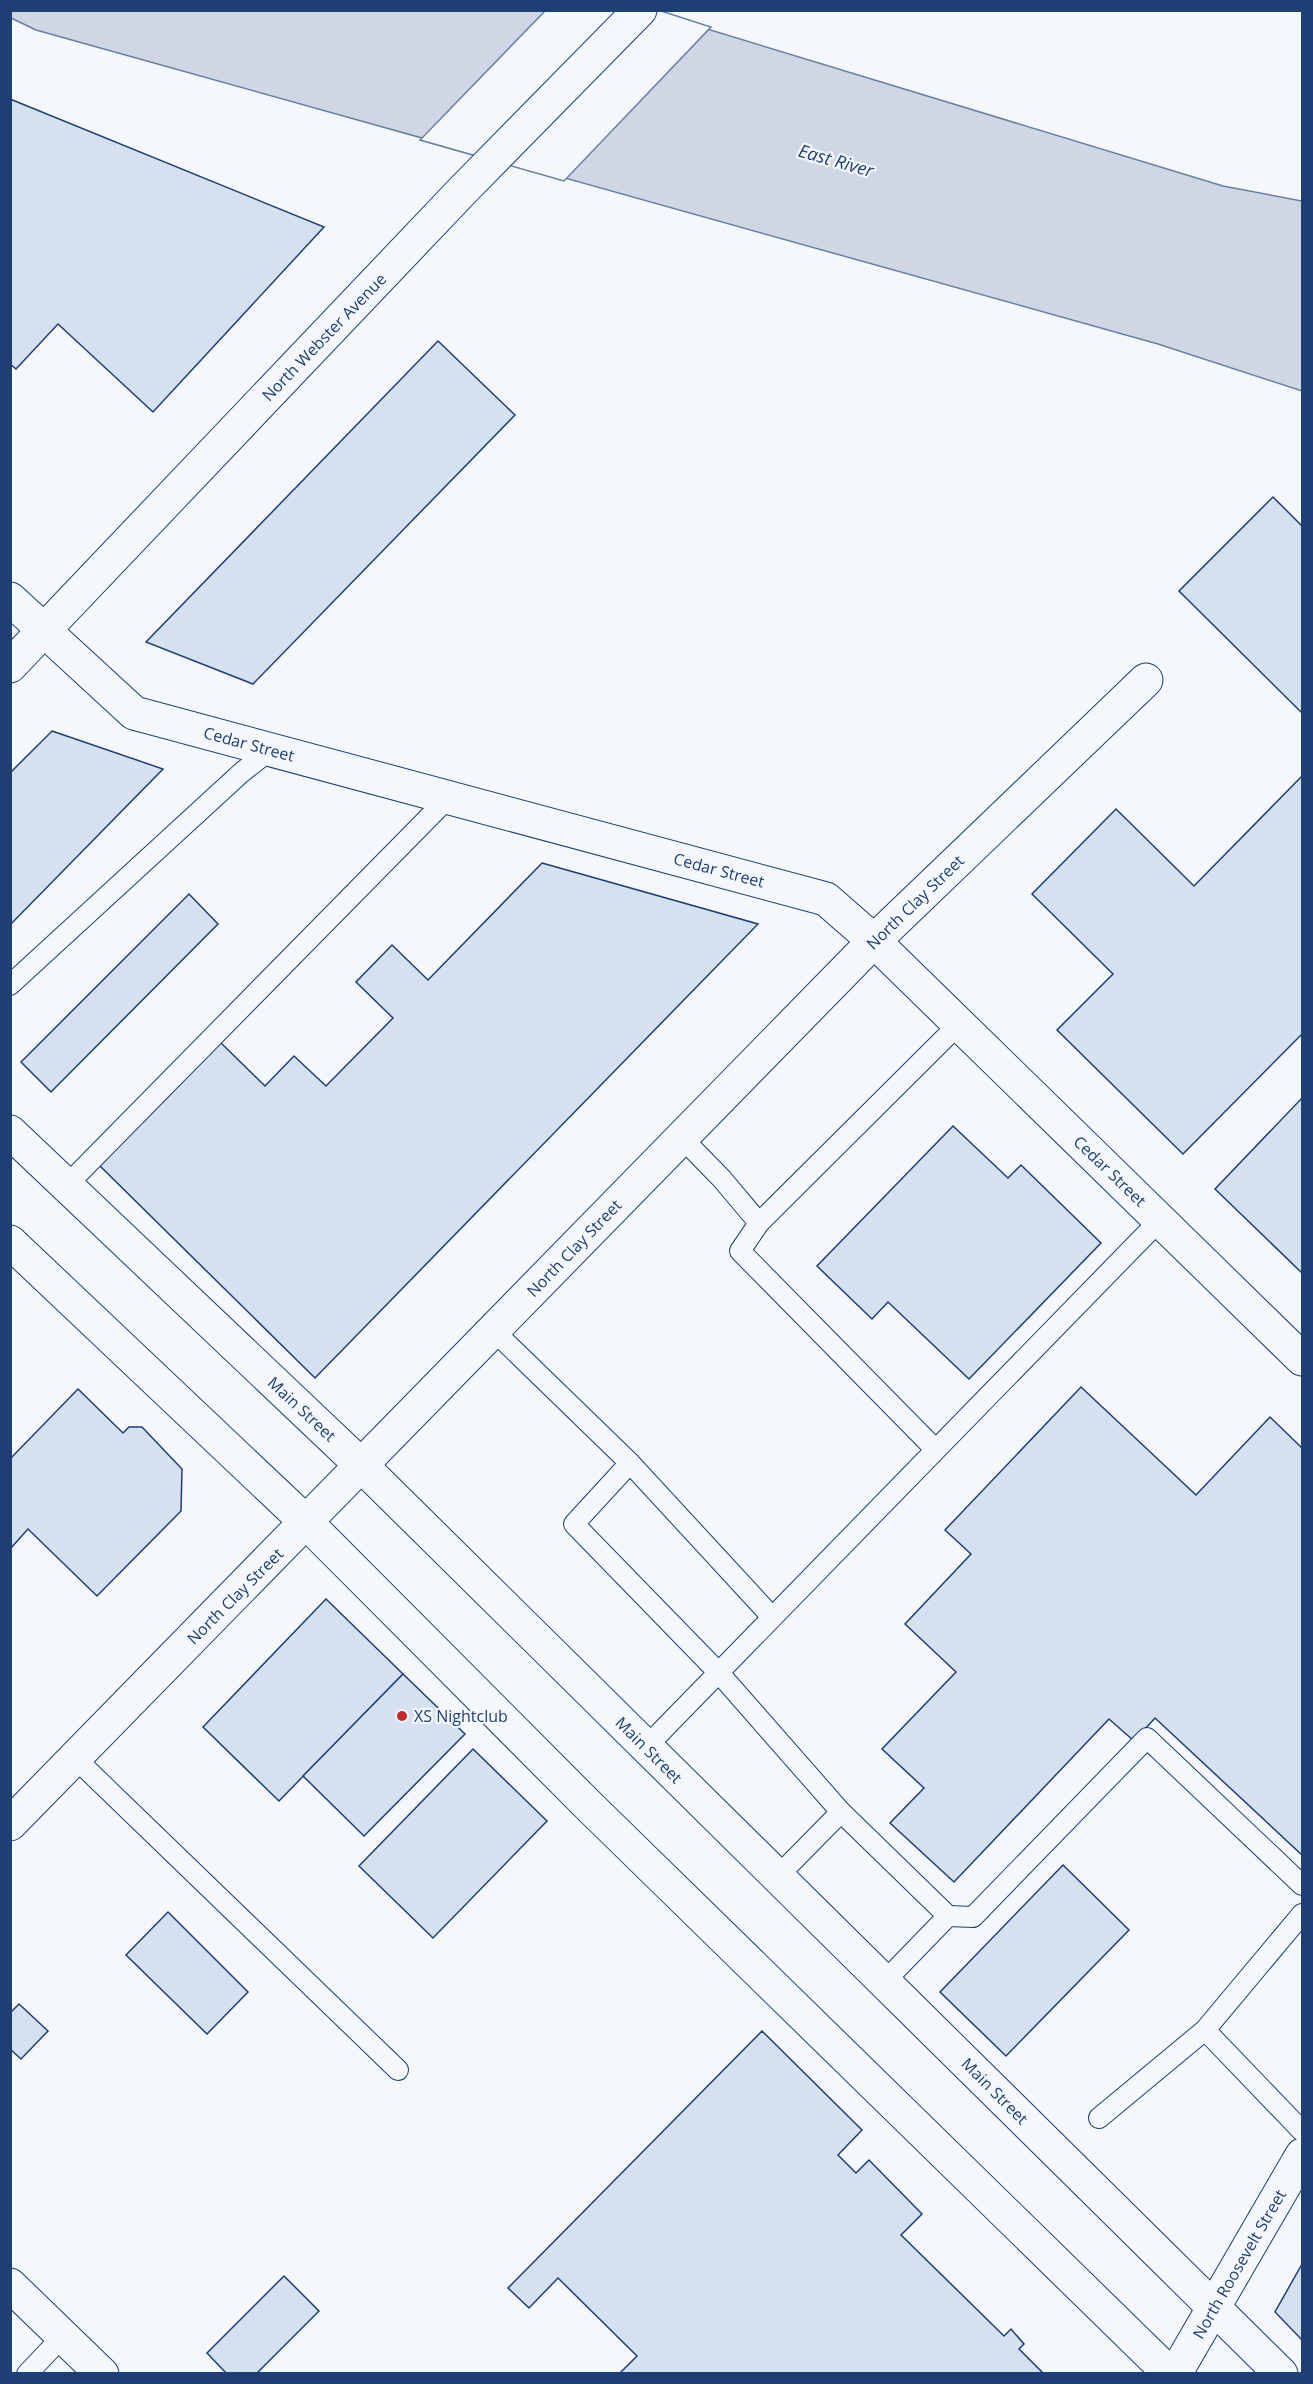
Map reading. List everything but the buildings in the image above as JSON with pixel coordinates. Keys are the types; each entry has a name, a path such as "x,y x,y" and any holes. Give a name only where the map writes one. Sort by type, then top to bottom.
{"main road":[{"name":"North Webster Avenue","path":"10,666 464,189 640,10"},
{"name":"Cedar Street","path":"10,599 134,713 826,899 874,941 1302,1359"},
{"name":"North Clay Street","path":"10,1824 874,941 1146,680"},
{"name":"Main Street","path":"10,1132 362,1466 1281,2373"},
{"path":"11,1242 306,1523 589,1806 1170,2373"},
{"name":"North Roosevelt Street","path":"1175,2373 1302,2155"},
{"path":"10,2285 102,2373"}],"lane":[{"path":"10,985 270,750"},
{"path":"66,1186 448,798"},
{"path":"935,1449 740,1251 759,1223 959,1024"},
{"path":"682,1138 722,1179 759,1223"},
{"path":"646,1747 1160,1220"},
{"path":"494,1331 630,1463 772,1617"},
{"path":"630,1463 573,1524 719,1673 841,1812 948,1916 973,1917 1147,1738 1302,1885"},
{"path":"75,1758 398,2070"},
{"path":"778,1876 841,1812"},
{"path":"1099,2118 1205,2030 1302,1914"},
{"path":"884,1982 948,1916"},
{"path":"1205,2030 1302,2131"},
{"path":"27,2373 63,2336"}],"water":[{"name":"East River","path":"11,10 648,11 1223,186 1302,201 1302,391 1158,344 36,30 11,18"}],"pier":[{"path":"658,10 711,27 564,181 420,140 545,11"}],"place":[{"name":"XS Nightclub","path":"402,1716"}]}
